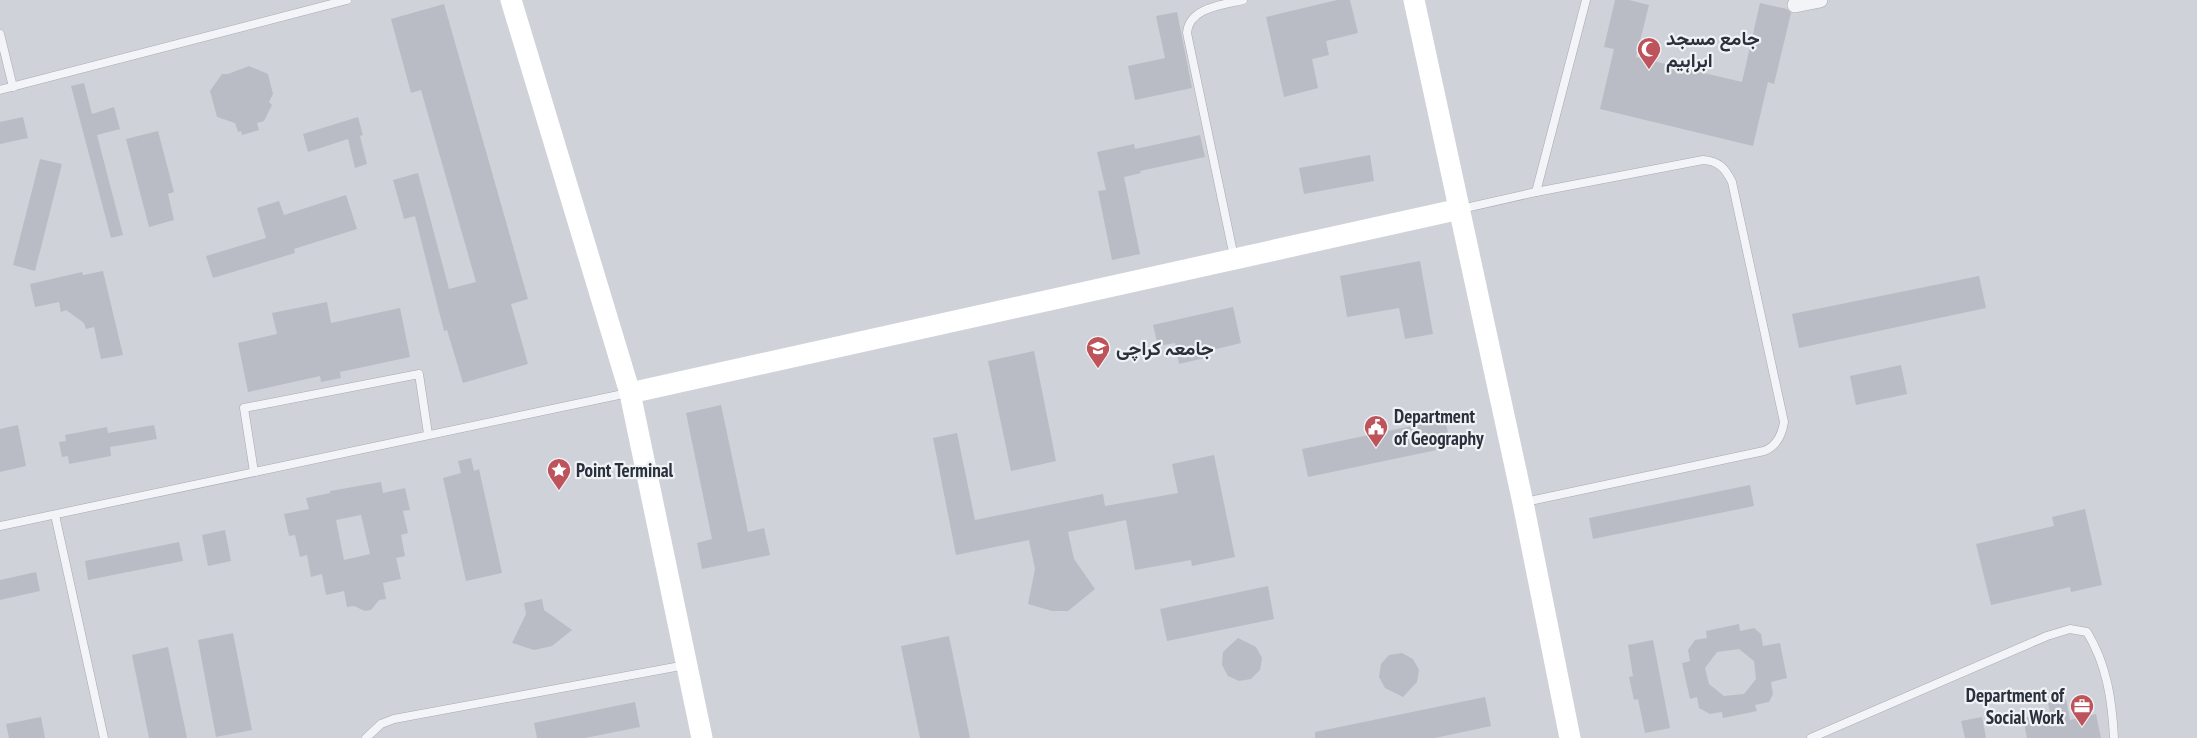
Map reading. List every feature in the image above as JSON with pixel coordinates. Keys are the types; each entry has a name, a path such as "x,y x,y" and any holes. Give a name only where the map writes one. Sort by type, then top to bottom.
{"street":[{"path":"512,0 630,393 702,738"},
{"path":"1414,0 1523,503 1570,738"},
{"path":"1795,5 1820,0"},
{"path":"630,393 1460,209"}],"lane":[{"path":"0,90 326,3 346,0"},
{"path":"1235,259 1187,33 1191,20 1200,11 1243,0"},
{"path":"1536,192 1586,0"},
{"path":"0,34 13,87"},
{"path":"1460,209 1536,192 1703,160 1716,162 1722,166 1732,182 1784,422 1779,440 1764,451 1523,503"},
{"path":"254,472 244,408 419,374 428,434"},
{"path":"0,526 428,434 630,393"},
{"path":"55,514 104,738"},
{"path":"1811,738 2047,636 2070,629 2086,632 2098,651 2112,702 2114,738"},
{"path":"366,738 381,724 394,719 688,665"}],"shaded area":[{"name":"جامعہ کراچی","path":"0,0 2197,0 2197,738 0,738"}],"building":[{"path":"1337,0 1350,0 1358,33 1326,41 1329,55 1312,59 1318,88 1284,97 1266,17"},
{"name":"جامع مسجد ابراہیم","path":"1615,0 1629,0 1649,5 1636,57 1742,82 1760,3 1787,9 1791,13 1774,84 1768,82 1753,146 1600,109 1614,49 1604,47"},
{"path":"444,4 528,299 511,304 528,364 463,383 447,330 444,331 415,216 404,219 393,180 418,173 449,289 476,282 421,90 411,93 391,19"},
{"path":"1177,12 1192,88 1135,100 1128,66 1165,58 1156,16"},
{"path":"249,66 268,74 273,94 269,102 272,105 264,121 257,123 259,130 242,135 241,131 238,132 235,123 217,117 210,91 222,74 228,74"},
{"path":"84,83 92,114 114,107 120,129 97,135 123,235 111,238 71,86"},
{"path":"23,117 28,138 0,144 0,122"},
{"path":"358,117 363,135 360,136 367,164 355,168 348,139 308,152 303,134"},
{"path":"158,131 174,192 168,194 174,220 149,227 126,139"},
{"path":"1200,135 1205,157 1140,171 1141,173 1124,177 1140,254 1112,260 1098,191 1106,190 1097,152 1134,144 1135,149"},
{"path":"1370,155 1374,181 1304,194 1299,168"},
{"path":"40,159 62,164 35,271 13,265"},
{"path":"346,195 357,229 294,249 295,253 213,278 206,256 266,238 257,208 279,201 284,215"},
{"path":"1420,261 1433,334 1405,339 1399,308 1347,317 1340,276"},
{"path":"103,271 123,355 101,359 94,327 86,329 84,323 66,310 61,312 59,302 35,307 30,284 82,272 83,275"},
{"path":"1979,276 1986,308 1799,348 1792,314"},
{"path":"327,302 331,323 400,308 410,357 340,372 341,378 321,382 320,376 248,392 238,343 277,334 272,313"},
{"path":"1233,307 1241,343 1208,351 1209,357 1179,364 1175,343 1158,346 1153,325"},
{"path":"1034,351 1056,461 1011,471 988,361"},
{"path":"1901,365 1907,394 1856,405 1850,376"},
{"path":"721,405 748,532 764,528 770,555 702,569 697,543 712,539 686,413"},
{"name":"Department of Geography","path":"1445,419 1451,447 1308,477 1302,449"},
{"path":"18,425 26,466 0,472 0,429"},
{"path":"154,425 157,439 110,447 111,456 69,464 68,456 62,457 59,442 66,441 65,435 107,427 108,433"},
{"path":"957,433 975,520 1103,494 1105,506 1178,493 1172,464 1214,455 1235,557 1192,566 1191,560 1135,570 1126,520 1068,532 1074,559 1095,589 1068,611 1052,611 1028,604 1035,569 1029,540 956,555 933,438"},
{"path":"471,458 474,471 479,469 502,573 466,581 443,478 461,473 458,461"},
{"path":"381,482 383,493 405,488 410,510 403,511 408,533 401,535 405,556 396,558 401,579 383,583 386,599 379,600 371,610 365,611 354,606 347,607 344,591 326,595 322,574 311,577 307,555 300,557 295,535 289,536 284,514 309,509 306,498 330,493 330,491","holes":["361,515 370,554 344,560 336,520"]},
{"path":"1750,485 1754,506 1593,539 1589,518"},
{"path":"2085,509 2102,585 2071,592 2070,587 1991,605 1976,544 2054,526 2052,517"},
{"path":"225,530 231,561 208,566 202,535"},
{"path":"179,542 183,561 88,580 85,561"},
{"path":"36,572 40,591 0,600 0,580"},
{"path":"1268,586 1274,619 1167,641 1160,609"},
{"path":"542,599 544,610 572,630 552,646 534,650 512,643 526,614 524,603"},
{"path":"1739,624 1740,631 1754,628 1761,634 1763,646 1780,643 1787,678 1771,682 1773,694 1769,702 1755,705 1757,711 1723,718 1722,712 1710,714 1699,708 1697,697 1690,699 1682,663 1690,661 1688,650 1695,640 1707,638 1706,631","holes":["1739,649 1754,661 1756,679 1744,694 1724,696 1709,684 1705,668 1717,652"]},
{"path":"233,633 252,730 216,737 198,640"},
{"path":"949,636 970,738 920,738 901,646"},
{"path":"1238,638 1256,647 1262,658 1260,670 1251,679 1239,681 1228,676 1222,665 1223,652"},
{"path":"1653,640 1670,728 1645,733 1638,699 1634,700 1629,677 1633,676 1628,645"},
{"path":"168,647 187,738 149,738 132,655"},
{"path":"1402,653 1413,659 1419,670 1417,682 1403,697 1385,688 1379,677 1381,664 1389,655"},
{"path":"1485,697 1491,726 1435,738 1315,738 1315,732"},
{"path":"2066,699 2070,720 2096,714 2101,738 2027,738 2023,718 2050,712 2048,703"},
{"path":"635,702 640,727 585,738 537,738 534,723"},
{"path":"41,717 45,738 9,738 6,724"},
{"path":"1982,717 1986,738 1965,738 1961,721"}],"place":[{"name":"جامع مسجد ابراہیم","path":"1649,70"},
{"name":"جامعہ کراچی","path":"1098,369"},
{"name":"Department of Geography","path":"1376,448"},
{"name":"Point Terminal","path":"559,491"},
{"name":"Department of Social Work","path":"2082,727"}]}
